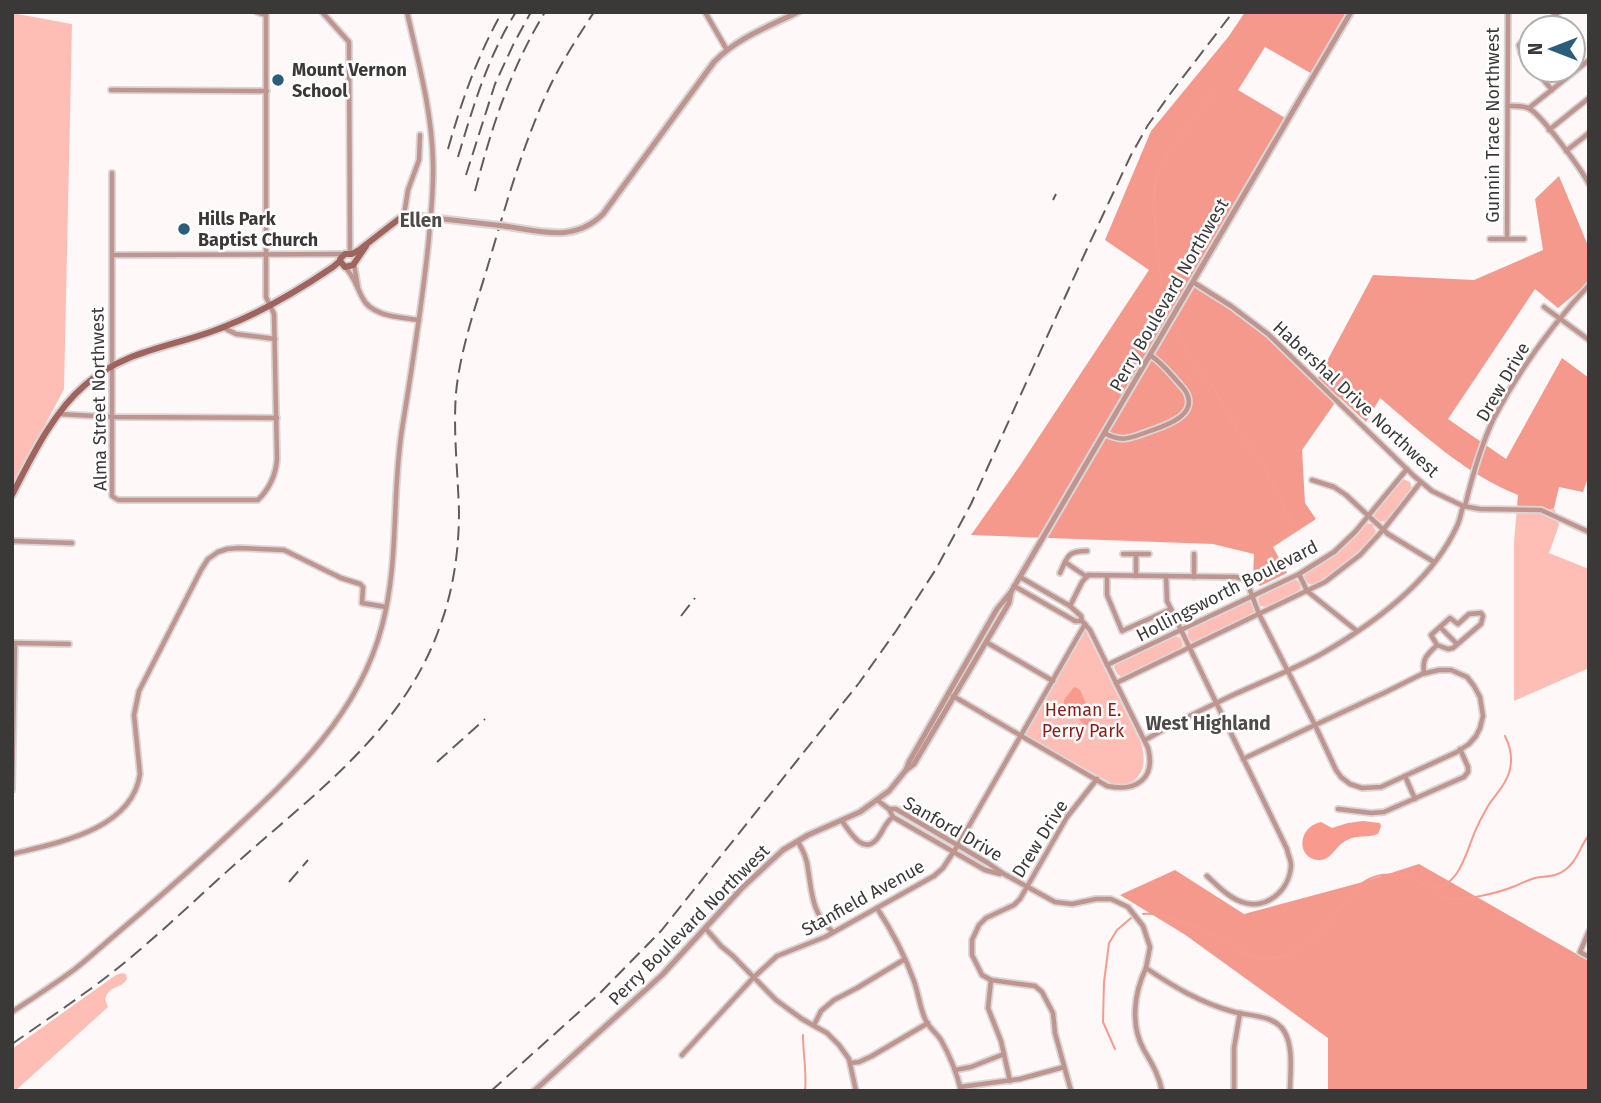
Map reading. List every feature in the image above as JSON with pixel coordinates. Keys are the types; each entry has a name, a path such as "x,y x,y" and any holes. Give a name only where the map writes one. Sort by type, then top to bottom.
{"main road":[{"path":"12,495 59,414 83,386 112,365 141,352 224,328 271,305 345,259 406,215"},
{"path":"355,263 369,242"},
{"path":"345,259 355,257 355,263"},
{"path":"345,259 355,263"}],"street":[{"path":"59,414 277,418 274,314 267,297 265,14 257,12"},
{"path":"322,12 349,42 345,259 348,270 363,301 370,307 382,313 419,320"},
{"path":"12,1012 76,968 168,890 306,761 347,708 372,657 387,607 394,555 398,462 424,290 433,186 430,122 407,12"},
{"path":"705,12 727,50"},
{"path":"420,135 419,160 408,190 406,215 554,233 584,228 598,220 714,62 736,43 798,12"},
{"name":"Perry Boulevard Northwest","path":"951,695 997,609 1020,577 1351,12"},
{"name":"Gunnin Trace Northwest","path":"1507,239 1508,12"},
{"path":"1508,47 1517,47"},
{"path":"1529,108 1589,60"},
{"path":"1547,84 1552,90"},
{"path":"111,90 267,91"},
{"path":"1549,130 1589,98"},
{"path":"1508,106 1529,108 1566,151 1589,184"},
{"path":"1566,151 1588,135"},
{"name":"Alma Street Northwest","path":"111,173 111,494 115,500 254,501 261,497 274,475 277,459 277,418"},
{"path":"1490,239 1524,239"},
{"path":"112,253 333,254 345,259"},
{"path":"355,263 358,289"},
{"name":"Habershal Drive Northwest","path":"1193,282 1268,334 1420,482 1447,499 1480,509 1542,510 1589,531"},
{"name":"Drew Drive","path":"1145,740 1321,654 1394,605 1414,586 1434,562 1457,526 1493,420 1522,368 1589,285"},
{"path":"1544,307 1589,340"},
{"path":"224,328 236,334 275,339"},
{"path":"1104,433 1116,440 1126,440 1170,424 1185,411 1189,401 1187,393 1161,363 1150,355"},
{"name":"Hollingsworth Boulevard","path":"1107,665 1299,574 1334,552 1368,517 1407,469"},
{"path":"1312,481 1334,487 1383,530 1434,562"},
{"path":"1116,683 1325,582 1360,555 1420,482"},
{"path":"12,541 72,543"},
{"path":"12,854 80,835 109,819 131,799 139,783 140,774 134,715 139,691 201,570 208,559 218,552 239,548 284,550 341,578 360,584 363,587 362,603 387,607"},
{"path":"1060,573 1069,554 1074,551 1087,551"},
{"path":"1123,554 1149,554"},
{"path":"1136,554 1136,576"},
{"path":"1194,554 1194,577"},
{"path":"1065,562 1087,577"},
{"path":"1299,574 1307,591 1357,631"},
{"path":"1070,606 1088,575 1243,579 1247,582 1259,614 1315,725 1336,770 1350,784 1362,788 1381,787 1469,744 1480,728 1483,716 1480,697 1467,677 1458,673 1451,670 1424,673 1315,725 1243,759"},
{"path":"1107,576 1107,595 1122,631 1171,609"},
{"path":"1166,576 1167,601 1287,849 1291,863 1289,878 1278,894 1261,905 1242,902 1207,876"},
{"path":"951,695 1107,786 1119,789 1137,785 1150,767 1150,754 1145,740 1081,615 1020,577"},
{"path":"1012,589 1084,623"},
{"name":"Perry Boulevard Northwest","path":"534,1091 662,975 742,888 783,850 808,835 860,812 889,791 906,770 1009,603 1012,589"},
{"path":"1481,612 1481,624 1457,644 1448,649 1437,645 1431,635 1450,618 1458,624 1469,614 1481,612"},
{"name":"Stanfield Avenue","path":"682,1055 776,956 833,932 934,876 943,868 1084,623"},
{"path":"1440,627 1457,644"},
{"path":"985,642 1053,681"},
{"path":"12,790 13,643 69,644"},
{"path":"1424,673 1423,663 1426,656 1437,645"},
{"path":"1338,809 1379,814 1464,777 1468,766 1460,749"},
{"path":"1405,776 1415,799"},
{"name":"Drew Drive","path":"991,980 982,975 971,949 979,925 986,918 1014,905 1020,899 1067,817 1097,779"},
{"name":"Sanford Drive","path":"877,800 889,809 893,817 953,853 985,870 1003,874"},
{"name":"Sanford Drive","path":"889,809 896,809 1042,896 1062,904 1111,899 1128,907 1143,926 1150,947 1135,1006 1136,1021 1143,1047 1160,1079 1162,1091"},
{"path":"842,821 863,845 876,841 888,820 893,817"},
{"path":"798,842 808,867 815,906 821,920 833,932"},
{"path":"877,908 905,959 921,1009 951,1059 960,1089 1039,1075 1064,1067"},
{"path":"706,929 776,1000 827,1033 839,1045 850,1063 856,1091"},
{"path":"1589,931 1580,952 1589,957"},
{"path":"814,1025 821,1011 834,1000 905,959"},
{"path":"1146,968 1195,998 1275,1021 1284,1030 1288,1042 1290,1091"},
{"path":"1010,1081 988,1008 991,980 1035,986 1042,992 1053,1013 1055,1033 1071,1091"},
{"path":"1234,1091 1234,1048 1240,1013"},
{"path":"850,1063 872,1056 928,1023"},
{"path":"955,1070 971,1067 1004,1054"}],"green space":[{"path":"12,13 72,24 64,389 12,487"},
{"path":"1403,479 1410,482 1412,489 1386,521 1380,522 1374,516 1375,510"},
{"path":"1517,507 1546,511 1554,508 1559,525 1549,553 1589,569 1589,668 1514,701 1514,543"},
{"path":"1366,523 1372,524 1376,531 1365,547 1330,575 1313,585 1307,583 1304,576 1307,572 1334,555"},
{"path":"1292,579 1299,583 1300,592 1267,607 1260,606 1258,599 1261,595"},
{"path":"1249,601 1254,607 1252,615 1195,642 1188,638 1188,629"},
{"name":"Heman E. Perry Park","path":"1085,629 1141,743 1144,758 1140,773 1133,781 1125,784 1116,786 1025,735"},
{"path":"1174,636 1181,640 1181,649 1126,676 1117,674 1114,667 1117,663"},
{"path":"122,973 126,974 127,979 107,994 105,999 108,1007 12,1091 12,1049"}],"shaded area":[{"path":"1245,12 1351,12 1314,75 1265,47 1238,90 1287,119 1194,285 1240,312 1318,378 1373,275 1474,280 1543,250 1535,199 1559,176 1589,248 1589,282 1558,308 1535,289 1448,419 1506,459 1562,358 1589,378 1589,475 1583,492 1559,487 1554,508 1546,511 1517,507 1518,495 1462,465 1380,398 1366,422 1339,397 1302,450 1305,503 1316,519 1273,547 1287,573 1260,586 1253,578 1254,554 1213,544 971,535 1149,270 1105,240 1151,131 1229,36"},
{"path":"1074,687 1080,690 1089,710 1092,720 1089,725 1076,719 1064,705 1064,700"},
{"path":"1363,821 1380,823 1378,834 1346,841 1323,860 1311,858 1303,849 1304,836 1313,825 1321,822 1332,828"},
{"path":"1419,864 1589,961 1589,1091 1328,1091 1328,1038 1184,934 1120,895 1175,870 1244,914"}],"waterway":[{"path":"1170,315 1159,265 1154,211 1155,180 1169,152 1216,89"},
{"path":"1175,327 1191,359 1215,390 1237,430 1265,468 1290,524"},
{"path":"1432,888 1442,886 1457,873 1480,820 1507,778 1511,759 1505,736"},
{"path":"1143,914 1163,916 1186,923 1255,957 1276,958 1306,944 1330,922 1357,888 1374,877 1395,875 1410,878 1444,898 1487,895 1535,878 1562,872 1573,863 1589,835"},
{"path":"1115,1049 1103,1022 1104,982 1109,943 1117,930 1131,918"},
{"path":"803,1035 805,1091"}],"railway":[{"path":"448,149 471,79 502,12"},
{"path":"458,157 489,64 516,12"},
{"path":"466,175 495,84 531,12"},
{"path":"475,191 503,99 545,12"},
{"path":"12,1044 128,960 328,783 381,728 404,698 423,665 444,615 456,557 459,512 455,408 468,332 532,128 557,73 594,12"},
{"path":"491,1091 598,995 661,931 859,683 896,631 936,569 971,504 1131,155 1170,94 1233,12"},
{"path":"1053,200 1056,194"},
{"path":"681,616 695,598"},
{"path":"437,762 485,719"},
{"path":"289,882 308,860"}],"place":[{"name":"Mount Vernon School","path":"278,80"},
{"name":"Hills Park Baptist Church","path":"184,229"}],"district":[{"name":"Ellen","path":"421,220"},
{"name":"West Highland","path":"1208,723"}]}
